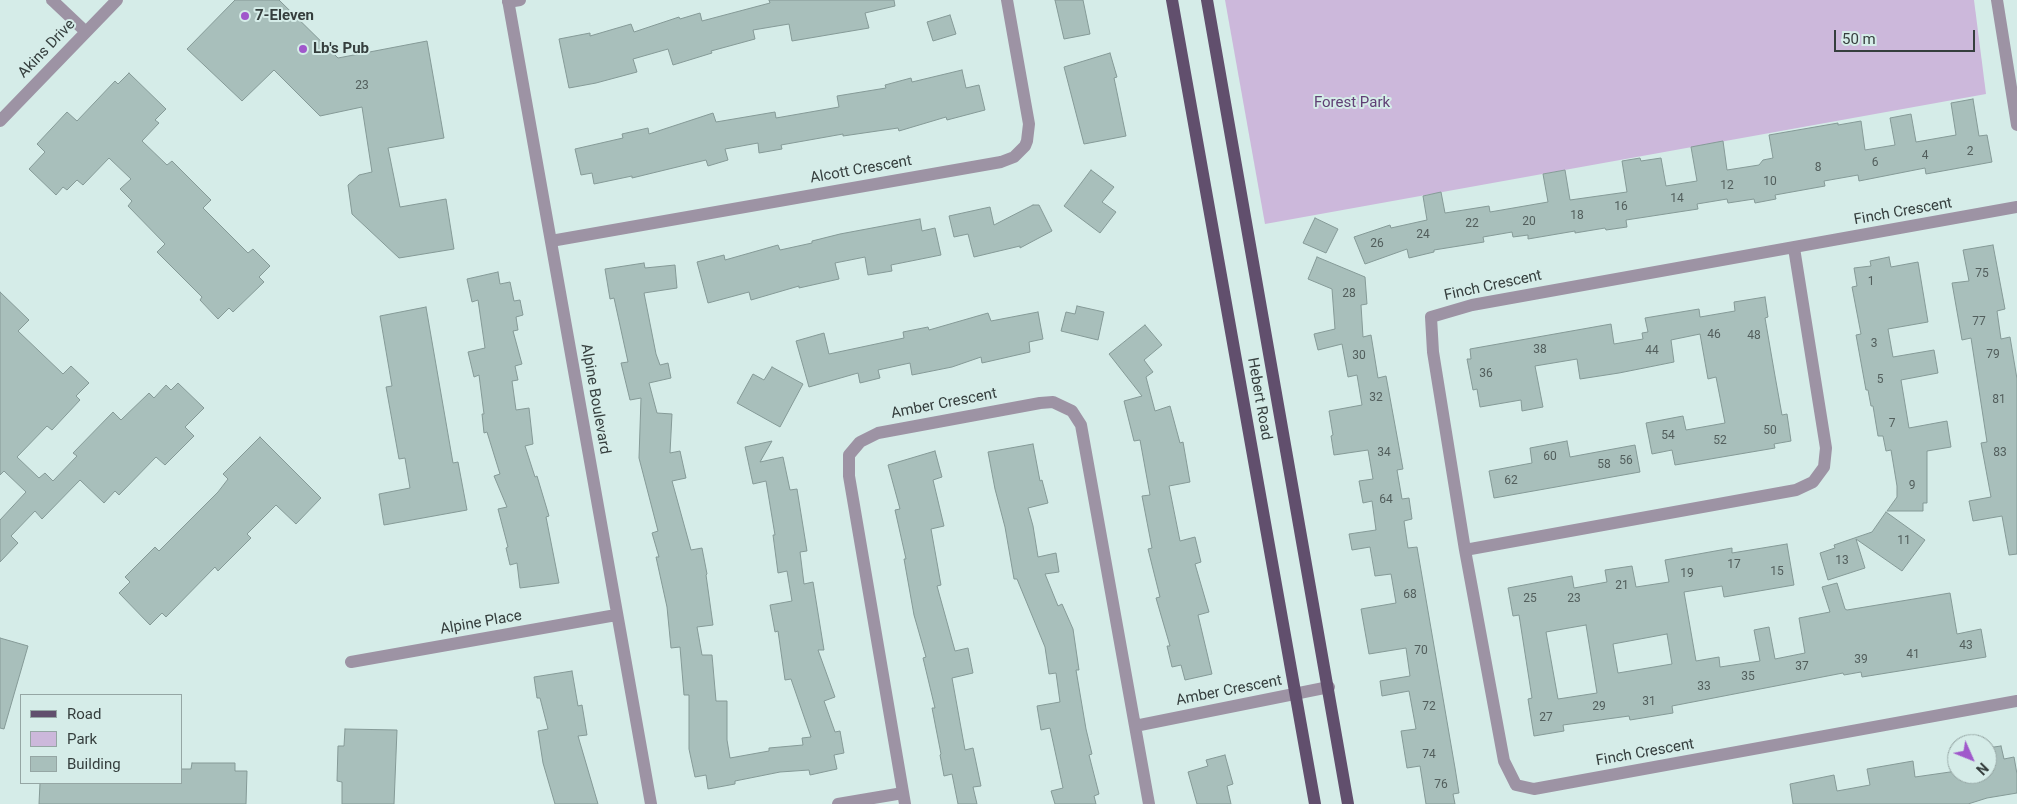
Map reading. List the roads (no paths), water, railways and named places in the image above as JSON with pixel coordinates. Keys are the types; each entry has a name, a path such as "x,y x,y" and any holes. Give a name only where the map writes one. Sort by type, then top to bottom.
{"main road":[{"name":"Hebert Road","path":"1172,0 1207,207 1315,804"},
{"name":"Hebert Road","path":"1207,0 1348,804"}],"street":[{"path":"52,0 86,32"},
{"name":"Akins Drive","path":"0,120 117,0"},
{"name":"Alcott Crescent","path":"552,241 1001,162 1014,157 1028,141 1029,124 1008,0"},
{"path":"1997,0 2017,125"},
{"name":"Alpine Boulevard","path":"512,1 616,615 651,804"},
{"name":"Finch Crescent","path":"2017,207 1472,305 1431,318 1433,352 1465,550 1504,761 1516,785 1534,789 2017,701"},
{"path":"1465,550 1796,490 1813,482 1824,467 1826,448 1794,248"},
{"name":"Amber Crescent","path":"838,804 904,798 848,466 849,455 854,447 868,437 878,433 1053,402 1072,411 1081,425 1084,435 1149,804"},
{"name":"Alpine Place","path":"351,662 616,615"},
{"name":"Amber Crescent","path":"1135,726 1329,687"}],"place":[{"name":"7-Eleven","path":"245,16"},
{"name":"Lb's Pub","path":"303,49"}],"park label":[{"name":"Forest Park","path":"1352,103"}]}
